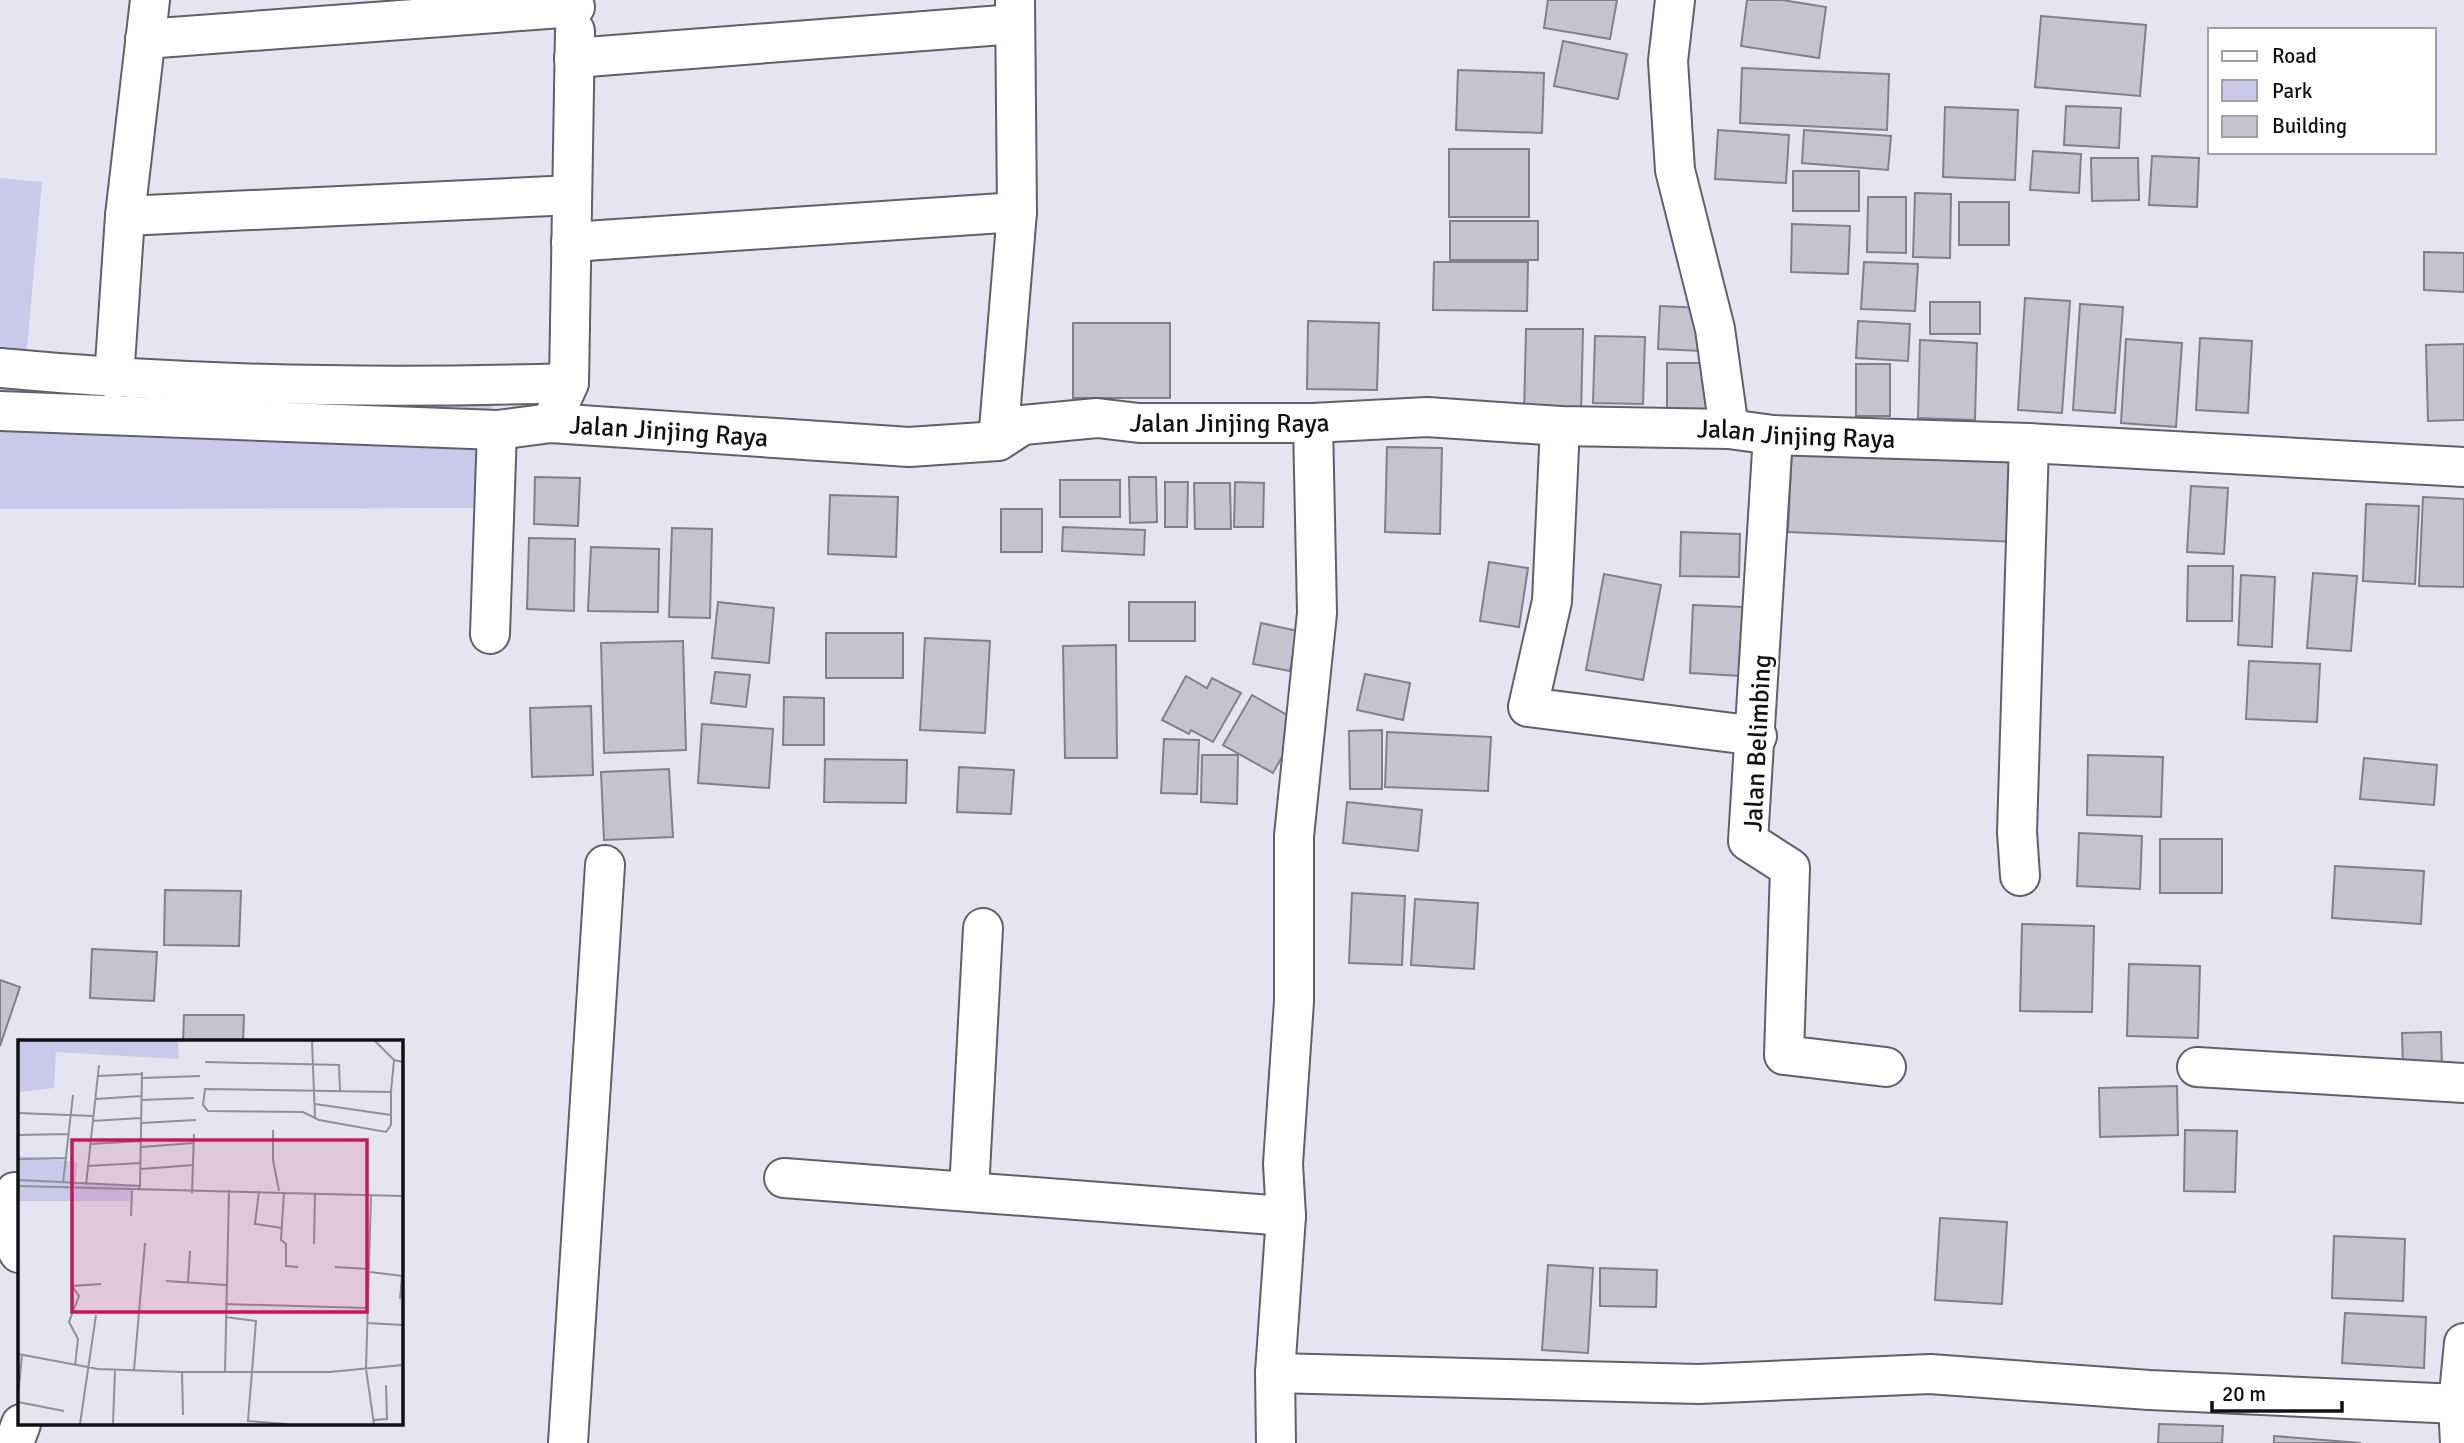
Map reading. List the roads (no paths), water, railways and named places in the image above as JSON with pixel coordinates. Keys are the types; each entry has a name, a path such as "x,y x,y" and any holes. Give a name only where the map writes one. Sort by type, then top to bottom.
{"street":[{"path":"114,379 125,216 150,0"},
{"path":"1675,0 1668,61 1675,170 1714,328 1730,429"},
{"path":"145,38 575,3 569,383 551,423"},
{"path":"574,58 1015,12 1017,212 998,441"},
{"path":"125,216 572,195"},
{"path":"571,242 1017,212"},
{"path":"0,368 114,379 422,388 569,383"},
{"name":"Jalan Jinjing Raya","path":"0,411 496,430 551,423 909,447 998,441 1023,425 1097,418 1139,423 1312,423 1427,417 1560,426 1730,429 1773,435 2029,443 2464,467"},
{"path":"1276,1443 1275,1373 1286,1216 1283,1164 1294,1001 1294,836 1317,613 1312,423"},
{"path":"1560,426 1552,601 1528,707 1756,736"},
{"path":"490,634 496,430"},
{"name":"Jalan Belimbing","path":"1773,435 1748,841 1790,868 1784,1055 1886,1067"},
{"path":"2020,876 2017,832 2029,443"},
{"path":"568,1443 605,865"},
{"path":"969,1191 983,928"},
{"path":"2197,1067 2464,1083"},
{"path":"784,1178 1286,1216"},
{"path":"18,1192 15,1192 0,1220 18,1251"},
{"path":"2459,1443 2458,1404 2464,1343"},
{"path":"1275,1373 1699,1384 1930,1374 2148,1390 2458,1404"},
{"path":"14,1443 20,1426"}]}
